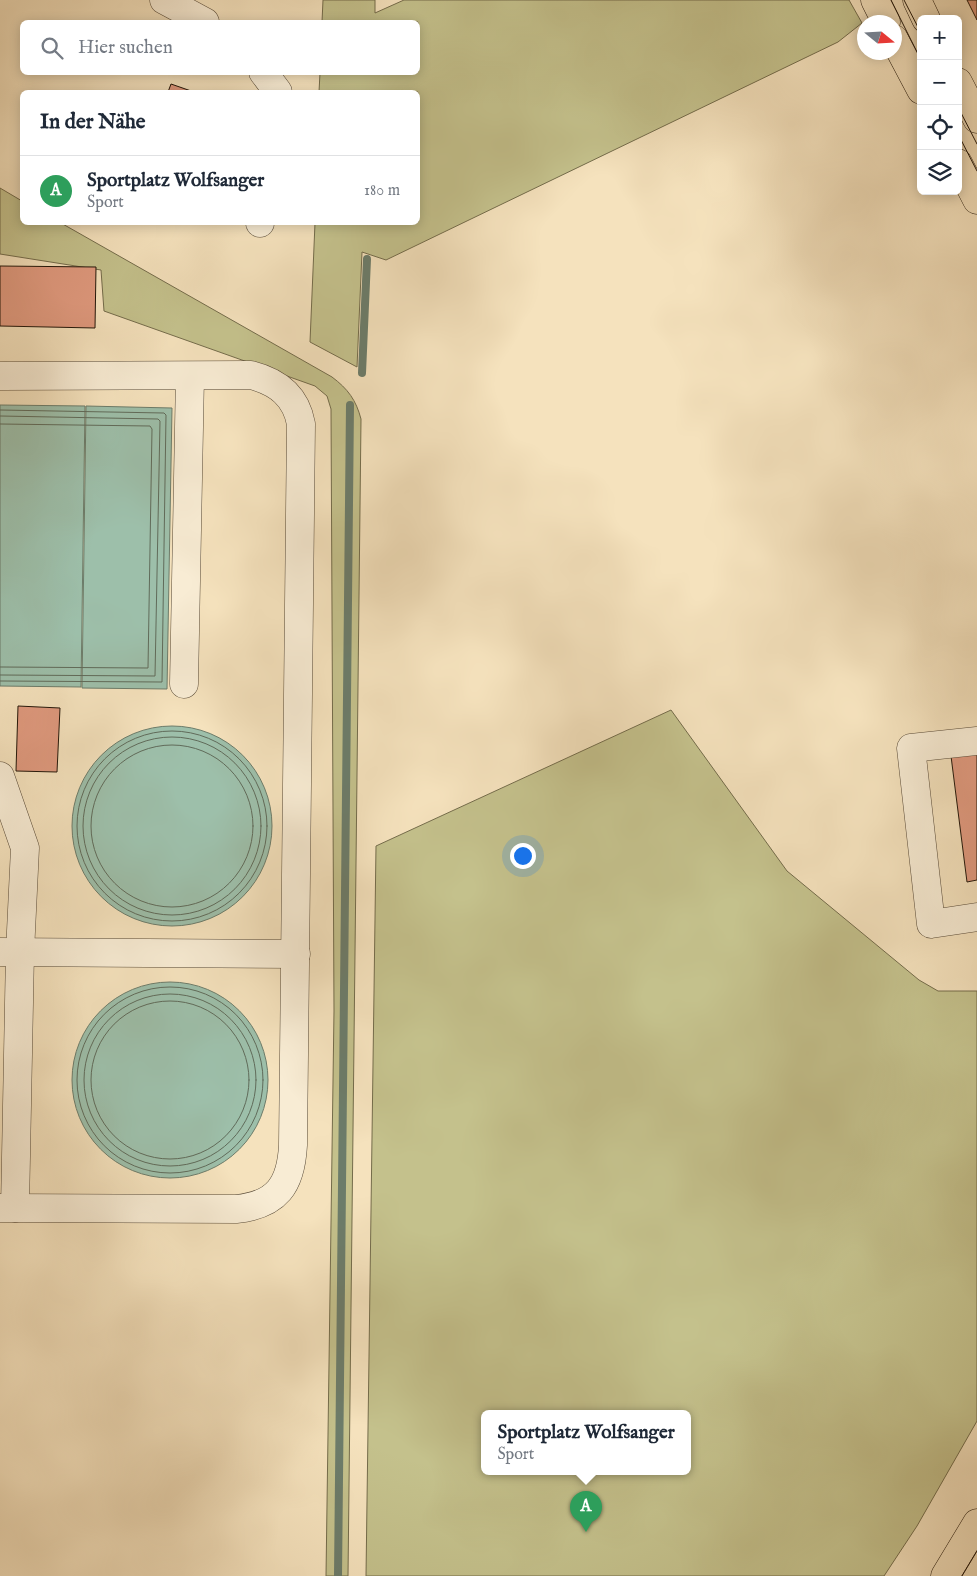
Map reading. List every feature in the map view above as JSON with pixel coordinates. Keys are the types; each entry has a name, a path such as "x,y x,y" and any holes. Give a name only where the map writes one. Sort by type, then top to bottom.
{"main road":[{"path":"874,0 882,15"},
{"path":"917,0 924,15"},
{"path":"902,54 917,82"},
{"path":"962,90 977,119"},
{"path":"962,171 977,200"},
{"path":"945,1576 977,1524"}],"lane":[{"path":"164,0 201,20"},
{"path":"265,75 276,90"},
{"path":"0,376 251,375 268,379 280,387 290,397 299,411 301,424 292,1160 286,1180 274,1197 257,1207 236,1209 8,1208 10,952 25,848 0,776"},
{"path":"184,684 190,376"},
{"path":"977,741 911,748 930,924 977,917"},
{"path":"10,952 296,954"}],"shaded area":[{"path":"323,0 375,0 375,13 404,0 849,0 857,15 857,27 838,42 386,260 362,252 357,367 310,342 315,225 420,225 420,90 319,90 320,75 420,75 420,20 322,20"},
{"path":"0,188 20,200 20,225 65,225 332,377 351,395 361,419 348,1576 326,1576 334,1011 331,409 327,396 315,386 104,311 101,270 0,254"},
{"path":"671,710 787,871 919,980 938,991 977,991 977,1421 917,1526 884,1576 366,1576 376,846"}],"water":[{"path":"0,405 85,406 81,687 0,686"},
{"path":"86,406 172,408 167,689 82,688"},
{"path":"162,726 182,726 210,733 236,748 250,762 265,788 272,816 272,836 265,864 250,890 236,904 201,922 182,926 162,926 134,919 108,904 94,890 76,855 72,836 72,816 79,788 94,762 108,748 143,730"},
{"path":"170,982 198,986 216,994 232,1004 246,1018 264,1052 268,1080 264,1108 256,1126 246,1142 232,1156 198,1174 170,1178 142,1174 124,1166 108,1156 94,1142 76,1108 72,1080 76,1052 84,1034 94,1018 108,1004 142,986"}],"building":[{"path":"967,0 977,0 977,20"},
{"path":"171,84 188,90 169,90"},
{"path":"0,266 96,267 95,328 0,326"},
{"path":"18,706 60,708 57,772 16,771"},
{"path":"977,753 977,880 967,882 951,756"}],"waterway":[{"path":"362,373 367,259"},
{"path":"338,1576 350,405"}],"tram line":[{"path":"891,0 917,52"},
{"path":"904,0 917,25"},
{"path":"962,115 977,144"},
{"path":"962,142 977,171"},
{"path":"962,1576 977,1551"}],"place":[{"name":"Sportplatz Wolfsanger","path":"586,1532"}]}
